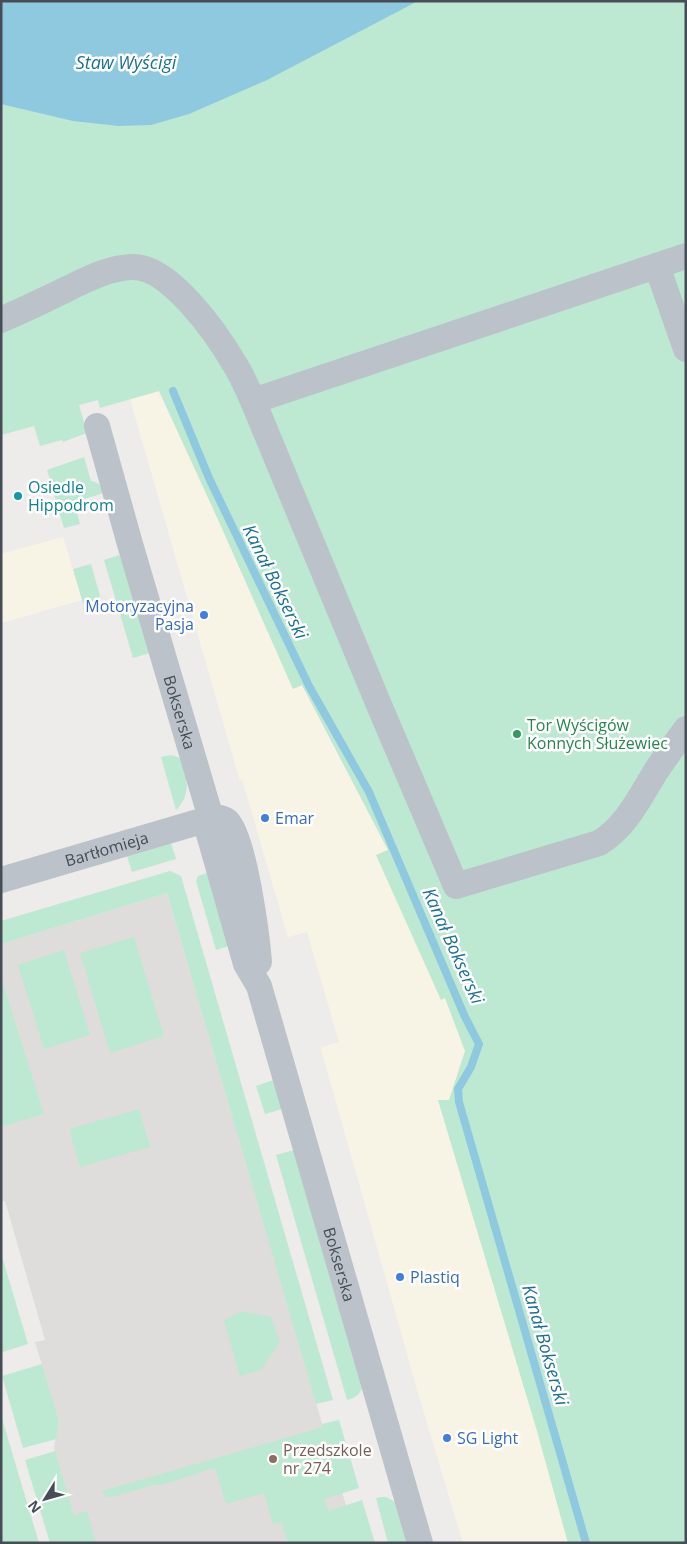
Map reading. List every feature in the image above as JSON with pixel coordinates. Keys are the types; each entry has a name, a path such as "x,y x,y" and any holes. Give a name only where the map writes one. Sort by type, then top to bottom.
{"street":[{"path":"254,401 686,256"},
{"path":"657,266 686,349"},
{"path":"1,320 106,271 132,267 145,268 157,274 174,287 196,311 234,363 254,401 378,705 456,886 599,843 607,838 629,816 686,729"},
{"name":"Bokserska","path":"97,426 208,819 221,818 231,826 241,856 257,939 259,986 420,1543"},
{"name":"Bartłomieja","path":"1,880 208,819"}],"shaded area":[{"path":"159,391 293,689 302,685 388,850 377,855 441,999 445,998 465,1051 449,1100 438,1100 537,1431 568,1543 463,1543 320,1048 339,1042 307,932 288,937 242,779 240,781 130,399"},
{"path":"63,537 82,600 1,623 1,554"},
{"path":"167,893 357,1543 82,1543 54,1448 59,1421 35,1342 45,1340 5,1201 1,1201 1,944"}],"green space":[{"name":"Tor Wyścigów Konnych Służewiec","path":"1,1 686,1 686,1543 568,1543 537,1431 438,1100 449,1100 465,1051 445,998 441,1000 376,855 388,850 302,685 293,689 159,391 100,408 98,400 79,405 87,433 63,442 62,440 40,446 34,426 1,435"},
{"path":"84,457 91,481 100,485 104,493 74,502 80,524 64,528 47,470"},
{"path":"119,555 150,653 133,658 104,560"},
{"path":"91,564 100,596 99,599 83,603 73,569"},
{"path":"171,755 182,761 187,790 176,810 161,757"},
{"path":"171,843 176,859 132,872 127,856"},
{"path":"170,871 181,876 333,1400 316,1404 167,893 1,944 1,921"},
{"path":"213,871 235,944 216,950 196,881 198,876"},
{"path":"134,937 164,1036 110,1053 80,953"},
{"path":"64,950 90,1035 44,1049 18,965"},
{"path":"1,977 44,1114 1,1127"},
{"path":"274,1080 282,1109 265,1114 256,1086"},
{"path":"139,1109 150,1147 80,1167 69,1129"},
{"path":"294,1150 363,1386 357,1395 347,1400 276,1155"},
{"path":"1,1253 28,1344 3,1352 1,1351"},
{"path":"242,1311 271,1317 280,1342 261,1370 240,1376 224,1320"},
{"path":"42,1364 59,1421 56,1439 23,1448 2,1376"},
{"path":"1,1415 39,1543 1,1543"},
{"path":"339,1420 359,1488 324,1499 328,1511 362,1500 375,1543 288,1543 281,1522 273,1524 264,1493 226,1504 215,1468 161,1485 153,1485 112,1497 106,1496 102,1491 323,1427 322,1424"},
{"path":"55,1451 74,1515 87,1511 96,1543 50,1543 25,1460"},
{"path":"386,1497 397,1503 409,1543 388,1543 376,1498"}],"water":[{"name":"Staw Wyścigi","path":"1,1 418,1 267,80 189,114 151,125 119,126 73,121 1,104"}],"waterway":[{"name":"Kanał Bokserski","path":"173,391 209,478 309,686 369,792 465,1017 479,1044 471,1067 458,1089 459,1102 586,1543"}],"place":[{"name":"Osiedle Hippodrom","path":"18,496"},
{"name":"Motoryzacyjna Pasja","path":"204,615"},
{"name":"Tor Wyścigów Konnych Służewiec","path":"517,734"},
{"name":"Emar","path":"265,818"},
{"name":"Plastiq","path":"400,1277"},
{"name":"SG Light","path":"447,1438"},
{"name":"Przedszkole nr 274","path":"273,1459"}]}
